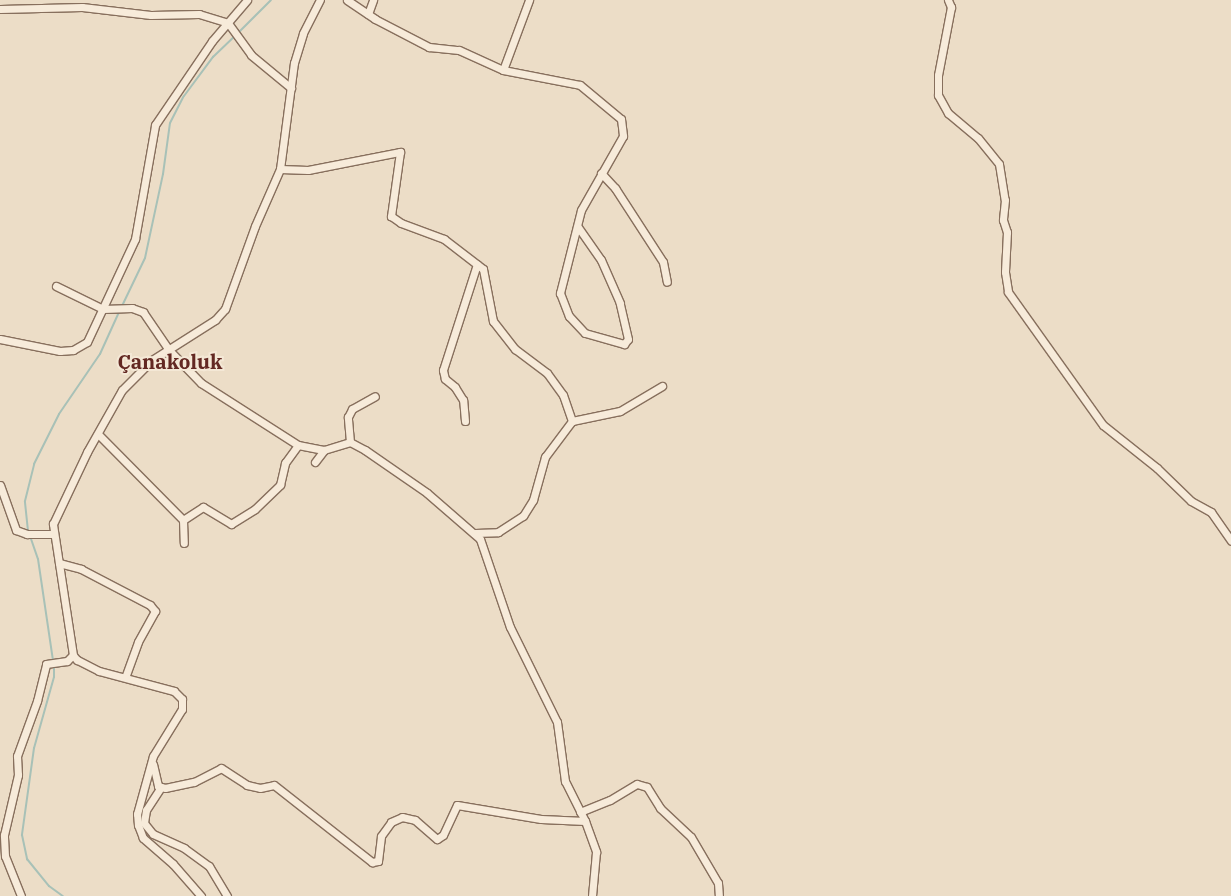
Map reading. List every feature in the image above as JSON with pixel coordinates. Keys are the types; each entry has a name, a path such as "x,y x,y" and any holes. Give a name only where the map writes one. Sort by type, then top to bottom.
{"street":[{"path":"0,339 60,351 74,350 87,342 135,239 151,134 174,94 247,0"},
{"path":"201,896 173,864 143,838 138,825 137,814 152,762 182,709 182,699 174,691 82,665 73,655 53,524 58,510 122,390 135,374 215,320 225,309 255,226 280,169 291,88 303,33 320,0"},
{"path":"347,0 411,40 429,47 459,50 503,70 580,85 621,120 623,136 600,173 581,210 560,293 569,316 585,333 624,344 628,339 620,302 601,260 578,226"},
{"path":"368,14 373,0"},
{"path":"503,70 529,0"},
{"path":"948,0 951,7 938,76 938,95 948,112 978,138 999,164 1005,200 1003,220 1007,232 1004,272 1011,297 1104,425 1157,468 1191,501 1211,512 1231,541"},
{"path":"0,8 82,7 151,15 199,14 228,24 251,55 291,88"},
{"path":"280,169 308,170 400,152 391,216 401,224 444,239 477,264 486,277 493,321 515,350 547,373 563,395 572,421"},
{"path":"600,173 615,188 663,262 668,282"},
{"path":"465,421 463,400 455,387 445,379 443,370 477,264"},
{"path":"56,286 103,309 125,308 143,312 169,350 201,383 298,444 324,450 350,442"},
{"path":"475,533 498,532 523,516 533,500 545,457 572,421 620,410 662,386"},
{"path":"350,442 348,417 352,409 375,396"},
{"path":"98,434 184,520 184,544"},
{"path":"350,442 427,494 475,533 487,553 495,586 518,646 554,714 565,781 585,821 596,852 592,896"},
{"path":"184,520 203,507 231,524 255,509 280,485 285,463 298,444"},
{"path":"315,462 324,450"},
{"path":"0,485 16,530 27,534 54,534"},
{"path":"58,563 81,569 150,605 155,611 138,642 124,676"},
{"path":"21,896 5,856 4,835 18,775 17,756 38,701 46,664 67,661 73,655"},
{"path":"152,762 161,787"},
{"path":"227,896 209,866 184,848 154,834 144,823 146,810 161,787 194,782 221,768 247,785 260,788 274,785 372,862 378,861 381,836 391,822 402,817 415,820 437,839 443,835 457,805 541,819 585,821"},
{"path":"580,812 610,800 637,784 647,787 660,808 691,837 718,883 719,896"}],"waterway":[{"path":"239,32 271,0"},
{"path":"122,306 145,258 163,174 170,123 184,96 213,57 235,36"},
{"path":"28,531 25,501 34,464 59,414 100,354 120,310"},
{"path":"30,536 38,559 53,661"},
{"path":"54,665 54,677 34,748 22,835 27,859 49,886 63,896"}],"district":[{"name":"Çanakoluk","path":"170,361"}]}
